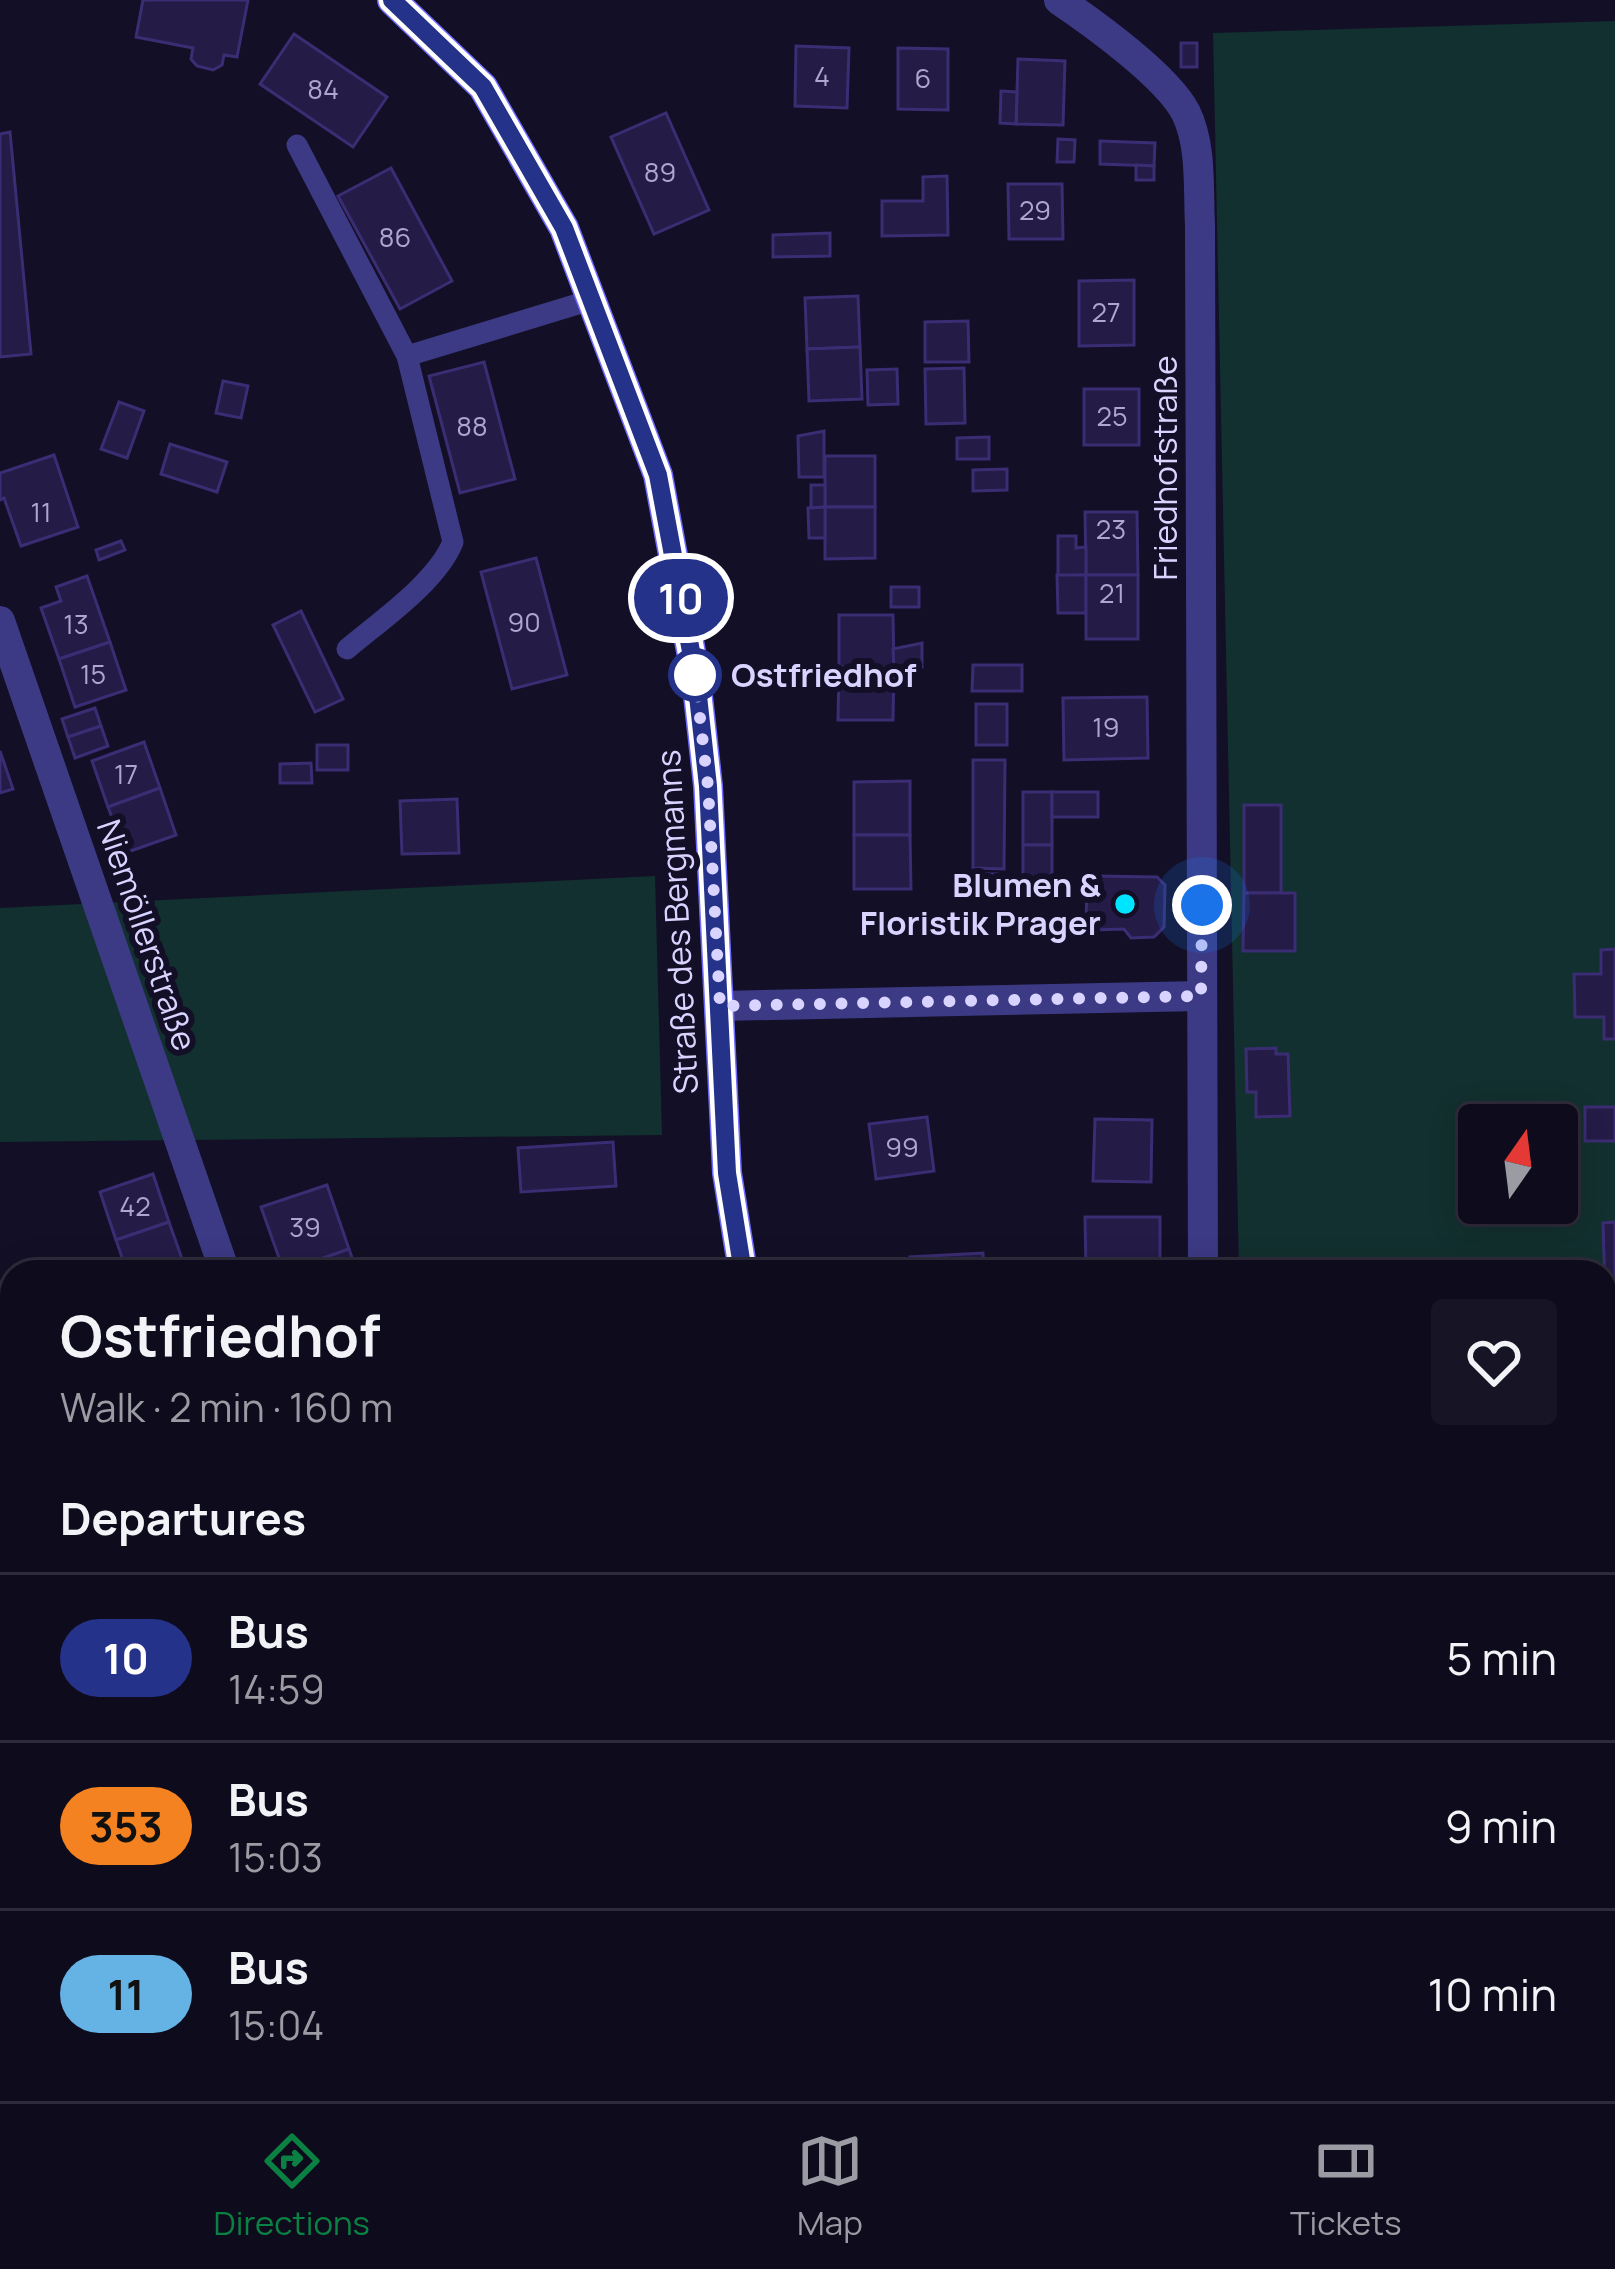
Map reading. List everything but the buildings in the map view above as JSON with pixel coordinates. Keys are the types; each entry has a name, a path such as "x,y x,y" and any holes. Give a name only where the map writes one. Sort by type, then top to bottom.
{"main road":[{"name":"Straße des Bergmanns","path":"401,2 483,87 564,228 658,475 696,678 708,786 727,1173 741,1260"}],"street":[{"name":"Friedhofstraße","path":"1059,0 1163,83 1185,111 1196,147 1203,1260"},
{"name":"Niemöllerstraße","path":"0,621 221,1260"},
{"path":"720,1006 1201,996"}],"lane":[{"path":"297,145 407,356 453,542 448,555 408,597 347,650"},
{"path":"407,356 592,300"}],"green space":[{"path":"1615,21 1615,1260 1239,1260 1213,33"},
{"path":"655,876 662,1135 0,1142 0,908"}],"bus line":[{"name":"10","path":"392,0 483,87 564,228 658,475 696,678 708,786 727,1173 740,1260"}],"place":[{"name":"Ostfriedhof","path":"695,675"},
{"name":"Blumen & Floristik Prager","path":"1125,904"}],"route":[{"path":"695,675 708,786 720,1006 1201,996 1202,905"}]}
